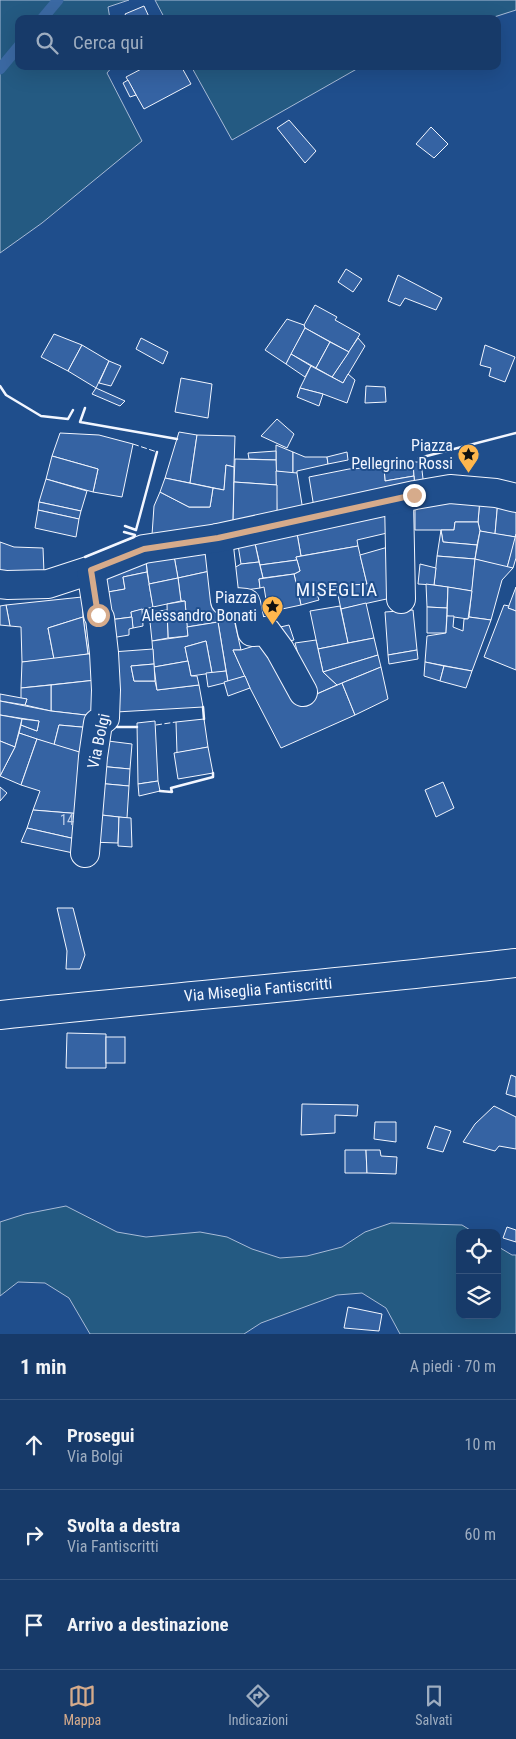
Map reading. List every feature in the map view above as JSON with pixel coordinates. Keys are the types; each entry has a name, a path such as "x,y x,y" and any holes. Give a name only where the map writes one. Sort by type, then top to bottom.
{"street":[{"path":"0,584 7,586 48,584 91,570 144,549 218,538 407,497 450,490 496,493 516,498"},
{"path":"401,599 407,497"},
{"path":"218,538 225,601 246,603 252,632 266,631 280,650 303,692"},
{"name":"Via Bolgi","path":"85,853 92,757 98,723 105,718 106,690 100,618 91,570"},
{"name":"Via Miseglia Fantiscritti","path":"0,1015 220,992 398,977 516,963"}],"shaded area":[{"path":"0,0 129,0 108,7 109,15 15,15 15,70 110,70 107,73 142,141 42,223 0,253"},
{"path":"155,0 516,0 516,10 500,15 163,15"},
{"path":"193,70 355,70 232,140"},
{"path":"66,1206 117,1232 146,1237 200,1232 227,1237 252,1249 280,1258 307,1256 342,1247 365,1232 391,1223 462,1225 468,1229 456,1229 456,1319 501,1319 501,1248 512,1255 516,1255 516,1334 400,1334 386,1308 362,1293 337,1295 261,1323 244,1334 90,1334 69,1298 45,1283 18,1282 0,1296 0,1222 25,1214"}],"building":[{"path":"144,6 148,15 125,15"},
{"path":"139,70 183,70 191,84 144,109 126,77"},
{"path":"128,80 136,95 130,97 123,83"},
{"path":"289,120 316,151 305,163 277,128"},
{"path":"431,127 448,144 434,158 416,144"},
{"path":"346,269 362,279 353,292 338,282"},
{"path":"398,275 442,298 436,310 405,298 400,306 388,301"},
{"path":"315,305 337,317 335,320 360,334 349,352 305,328 304,325"},
{"path":"287,319 304,325 305,328 286,364 265,350"},
{"path":"305,328 330,342 316,368 291,354"},
{"path":"54,334 82,345 68,371 41,357"},
{"path":"141,338 168,352 163,364 136,349"},
{"path":"358,338 365,346 343,383 332,377"},
{"path":"330,342 349,352 332,377 316,368"},
{"path":"82,345 109,361 96,388 68,371"},
{"path":"485,345 515,357 505,382 489,376 491,368 480,365"},
{"path":"291,354 311,366 305,377 286,364"},
{"path":"109,361 121,366 111,386 99,383"},
{"path":"311,366 343,383 348,374 355,380 347,403 300,388"},
{"path":"181,378 212,384 208,418 175,412"},
{"path":"366,386 385,387 386,402 365,403"},
{"path":"96,388 125,401 120,406 92,394"},
{"path":"300,388 323,394 319,406 297,397"},
{"path":"277,419 294,434 287,448 261,436"},
{"path":"179,432 197,435 190,483 165,478"},
{"path":"60,433 99,435 133,444 122,497 93,492 98,469 52,456"},
{"path":"197,435 235,436 234,467 226,465 224,490 190,483"},
{"path":"276,445 293,452 293,474 276,471"},
{"path":"276,451 276,460 249,459 248,453"},
{"path":"293,452 305,457 327,457 328,464 297,471 297,473 293,474"},
{"path":"347,452 348,460 328,464 327,457"},
{"path":"52,456 98,469 93,492 46,479"},
{"path":"235,459 276,460 277,485 234,482"},
{"path":"413,462 414,476 385,481 384,467"},
{"path":"413,462 421,462 424,487 415,490"},
{"path":"226,465 234,467 233,530 152,535 154,506 160,492 189,507 210,507 213,488 224,490"},
{"path":"384,467 385,481 414,476 415,490 315,514 309,477 349,469"},
{"path":"276,471 297,473 304,517 277,523"},
{"path":"165,478 213,488 210,507 189,507 160,492"},
{"path":"46,479 87,491 81,511 39,502"},
{"path":"234,482 277,485 277,523 233,524"},
{"path":"480,498 498,500 495,534 480,531 478,522"},
{"path":"480,498 478,522 455,522 454,530 415,530 415,502"},
{"path":"498,500 516,505 516,537 495,534"},
{"path":"39,502 81,511 79,519 38,510"},
{"path":"387,509 387,533 357,540 358,546 301,556 296,528"},
{"path":"38,510 79,519 76,537 35,528"},
{"path":"455,522 478,522 480,531 477,545 443,542 441,530 454,530"},
{"path":"296,528 301,556 296,557 297,560 260,565 254,539"},
{"path":"441,530 443,542 477,545 475,559 437,556"},
{"path":"480,531 516,537 507,568 475,559"},
{"path":"516,534 516,558 513,568 507,568"},
{"path":"254,539 259,562 241,564 238,545"},
{"path":"0,542 14,547 43,548 44,573 0,576"},
{"path":"358,546 367,584 336,586 316,591 319,600 301,605 294,574 300,571 296,557"},
{"path":"388,547 391,598 341,609 336,586 367,584 360,555"},
{"path":"207,550 210,571 178,578 174,556"},
{"path":"174,556 178,578 149,584 146,561"},
{"path":"437,556 475,559 472,591 434,585"},
{"path":"475,559 513,568 502,580 491,620 469,617"},
{"path":"297,560 300,571 294,574 263,578 260,565"},
{"path":"146,561 147,572 123,577 125,589 108,592 104,580"},
{"path":"259,562 263,578 259,579 260,588 238,591 234,568 241,564"},
{"path":"420,564 436,568 434,585 418,584"},
{"path":"210,571 218,622 187,627 185,601 181,601 178,578"},
{"path":"147,572 153,607 131,612 132,617 109,620 108,592 125,589 123,577"},
{"path":"294,574 301,605 268,612 264,587 260,588 259,579"},
{"path":"178,578 181,601 153,607 149,584"},
{"path":"426,584 448,587 447,608 427,607"},
{"path":"448,587 472,591 468,619 447,616"},
{"path":"516,587 516,611 508,608"},
{"path":"82,597 83,617 48,628 54,659 22,662 21,627 10,626 6,605"},
{"path":"185,601 188,636 168,638 167,604"},
{"path":"366,603 374,638 348,643 341,609"},
{"path":"6,605 10,626 0,625 0,606"},
{"path":"504,605 516,611 516,670 484,657"},
{"path":"340,606 348,643 318,649 310,611"},
{"path":"427,607 447,608 446,633 427,633"},
{"path":"142,609 143,626 133,628 131,612"},
{"path":"167,610 168,638 152,641 149,612"},
{"path":"413,610 417,650 388,655 385,612"},
{"path":"447,616 454,616 453,627 463,631 464,619 469,617 491,620 472,671 425,662 427,636 446,633"},
{"path":"83,617 91,617 95,654 88,654"},
{"path":"83,617 88,654 54,659 48,628"},
{"path":"132,617 133,628 129,629 129,635 111,638 109,620"},
{"path":"234,619 241,650 233,650 245,676 228,682 218,622"},
{"path":"218,622 226,671 212,673 206,641 185,647 188,661 154,667 152,641 188,636 187,627"},
{"path":"289,625 294,640 279,643 276,628"},
{"path":"374,638 378,655 323,672 318,649"},
{"path":"316,640 323,672 337,685 310,697 295,643"},
{"path":"206,641 212,673 191,676 185,647"},
{"path":"267,642 310,697 342,683 355,715 281,748 233,650 241,650"},
{"path":"153,649 154,664 131,666 134,681 155,681 157,690 199,685 203,707 116,712 112,652"},
{"path":"417,650 418,659 389,664 388,655"},
{"path":"95,654 96,680 21,688 22,662"},
{"path":"378,655 381,667 337,685 323,672"},
{"path":"188,661 191,676 197,676 199,685 157,690 154,667"},
{"path":"425,662 444,666 440,681 424,676"},
{"path":"154,664 155,681 134,681 131,666"},
{"path":"444,666 472,671 466,688 440,681"},
{"path":"381,667 388,699 355,715 342,683"},
{"path":"226,671 228,682 208,687 206,673"},
{"path":"245,676 250,688 228,696 224,682"},
{"path":"96,680 94,716 51,711 51,685"},
{"path":"51,685 51,711 25,705 27,699 21,699 21,688"},
{"path":"0,694 27,699 25,705 0,701"},
{"path":"0,701 51,711 94,716 92,728 59,725 54,745 19,733 21,725 37,731 39,721 0,715"},
{"path":"0,715 22,719 15,747 0,741"},
{"path":"22,719 39,721 37,731 21,725"},
{"path":"204,719 208,747 177,753 176,722"},
{"path":"155,721 158,781 138,784 137,723"},
{"path":"59,725 92,728 86,754 54,745"},
{"path":"19,733 37,739 21,785 0,776 15,747"},
{"path":"37,739 86,754 82,814 33,810 40,791 21,785"},
{"path":"100,740 132,744 130,769 98,766"},
{"path":"0,741 15,747 0,776"},
{"path":"208,747 213,773 178,779 174,753"},
{"path":"98,766 130,769 129,786 96,783"},
{"path":"158,781 160,791 139,796 138,784"},
{"path":"443,782 454,808 436,817 425,790"},
{"path":"96,783 129,786 127,818 93,814"},
{"path":"0,787 7,793 0,801"},
{"path":"33,810 82,814 80,840 27,828"},
{"path":"93,814 119,817 118,843 90,842"},
{"path":"119,817 131,818 132,847 118,846"},
{"path":"27,828 80,840 78,854 21,842"},
{"path":"57,908 73,908 85,955 80,969 66,969 67,951"},
{"path":"67,1033 106,1034 106,1068 66,1068"},
{"path":"106,1037 125,1037 125,1063 106,1063"},
{"path":"511,1075 516,1077 516,1097 506,1094"},
{"path":"302,1104 358,1105 357,1116 335,1115 335,1133 301,1135"},
{"path":"494,1106 516,1117 516,1149 499,1146 495,1151 463,1142 475,1124"},
{"path":"375,1122 396,1122 396,1142 374,1139"},
{"path":"435,1126 451,1131 443,1152 427,1148"},
{"path":"345,1150 366,1150 367,1173 345,1173"},
{"path":"366,1150 380,1150 381,1156 397,1157 396,1174 367,1173"},
{"path":"507,1227 516,1230 516,1242 503,1238"},
{"path":"348,1307 382,1314 379,1331 344,1328"}],"waterway":[{"path":"45,15 58,0"},
{"path":"0,69 15,51"}],"fence":[{"path":"133,444 157,452"},
{"path":"156,725 176,722"}],"wall":[{"path":"0,386 6,395 41,416 68,419 73,410"},
{"path":"85,408 80,422 177,439"},
{"path":"419,458 516,433"},
{"path":"125,526 136,530 157,452"},
{"path":"85,557 135,535 124,532"},
{"path":"203,707 204,719"},
{"path":"117,727 137,727"},
{"path":"160,791 172,792 171,788 213,777 213,773"}],"place":[{"name":"Piazza Pellegrino Rossi","path":"469,473"},
{"name":"Piazza Alessandro Bonati","path":"273,625"}],"district":[{"name":"MISEGLIA","path":"337,589"}],"route":[{"path":"98,615 91,570 144,549 218,538 399,500 414,495"}]}
